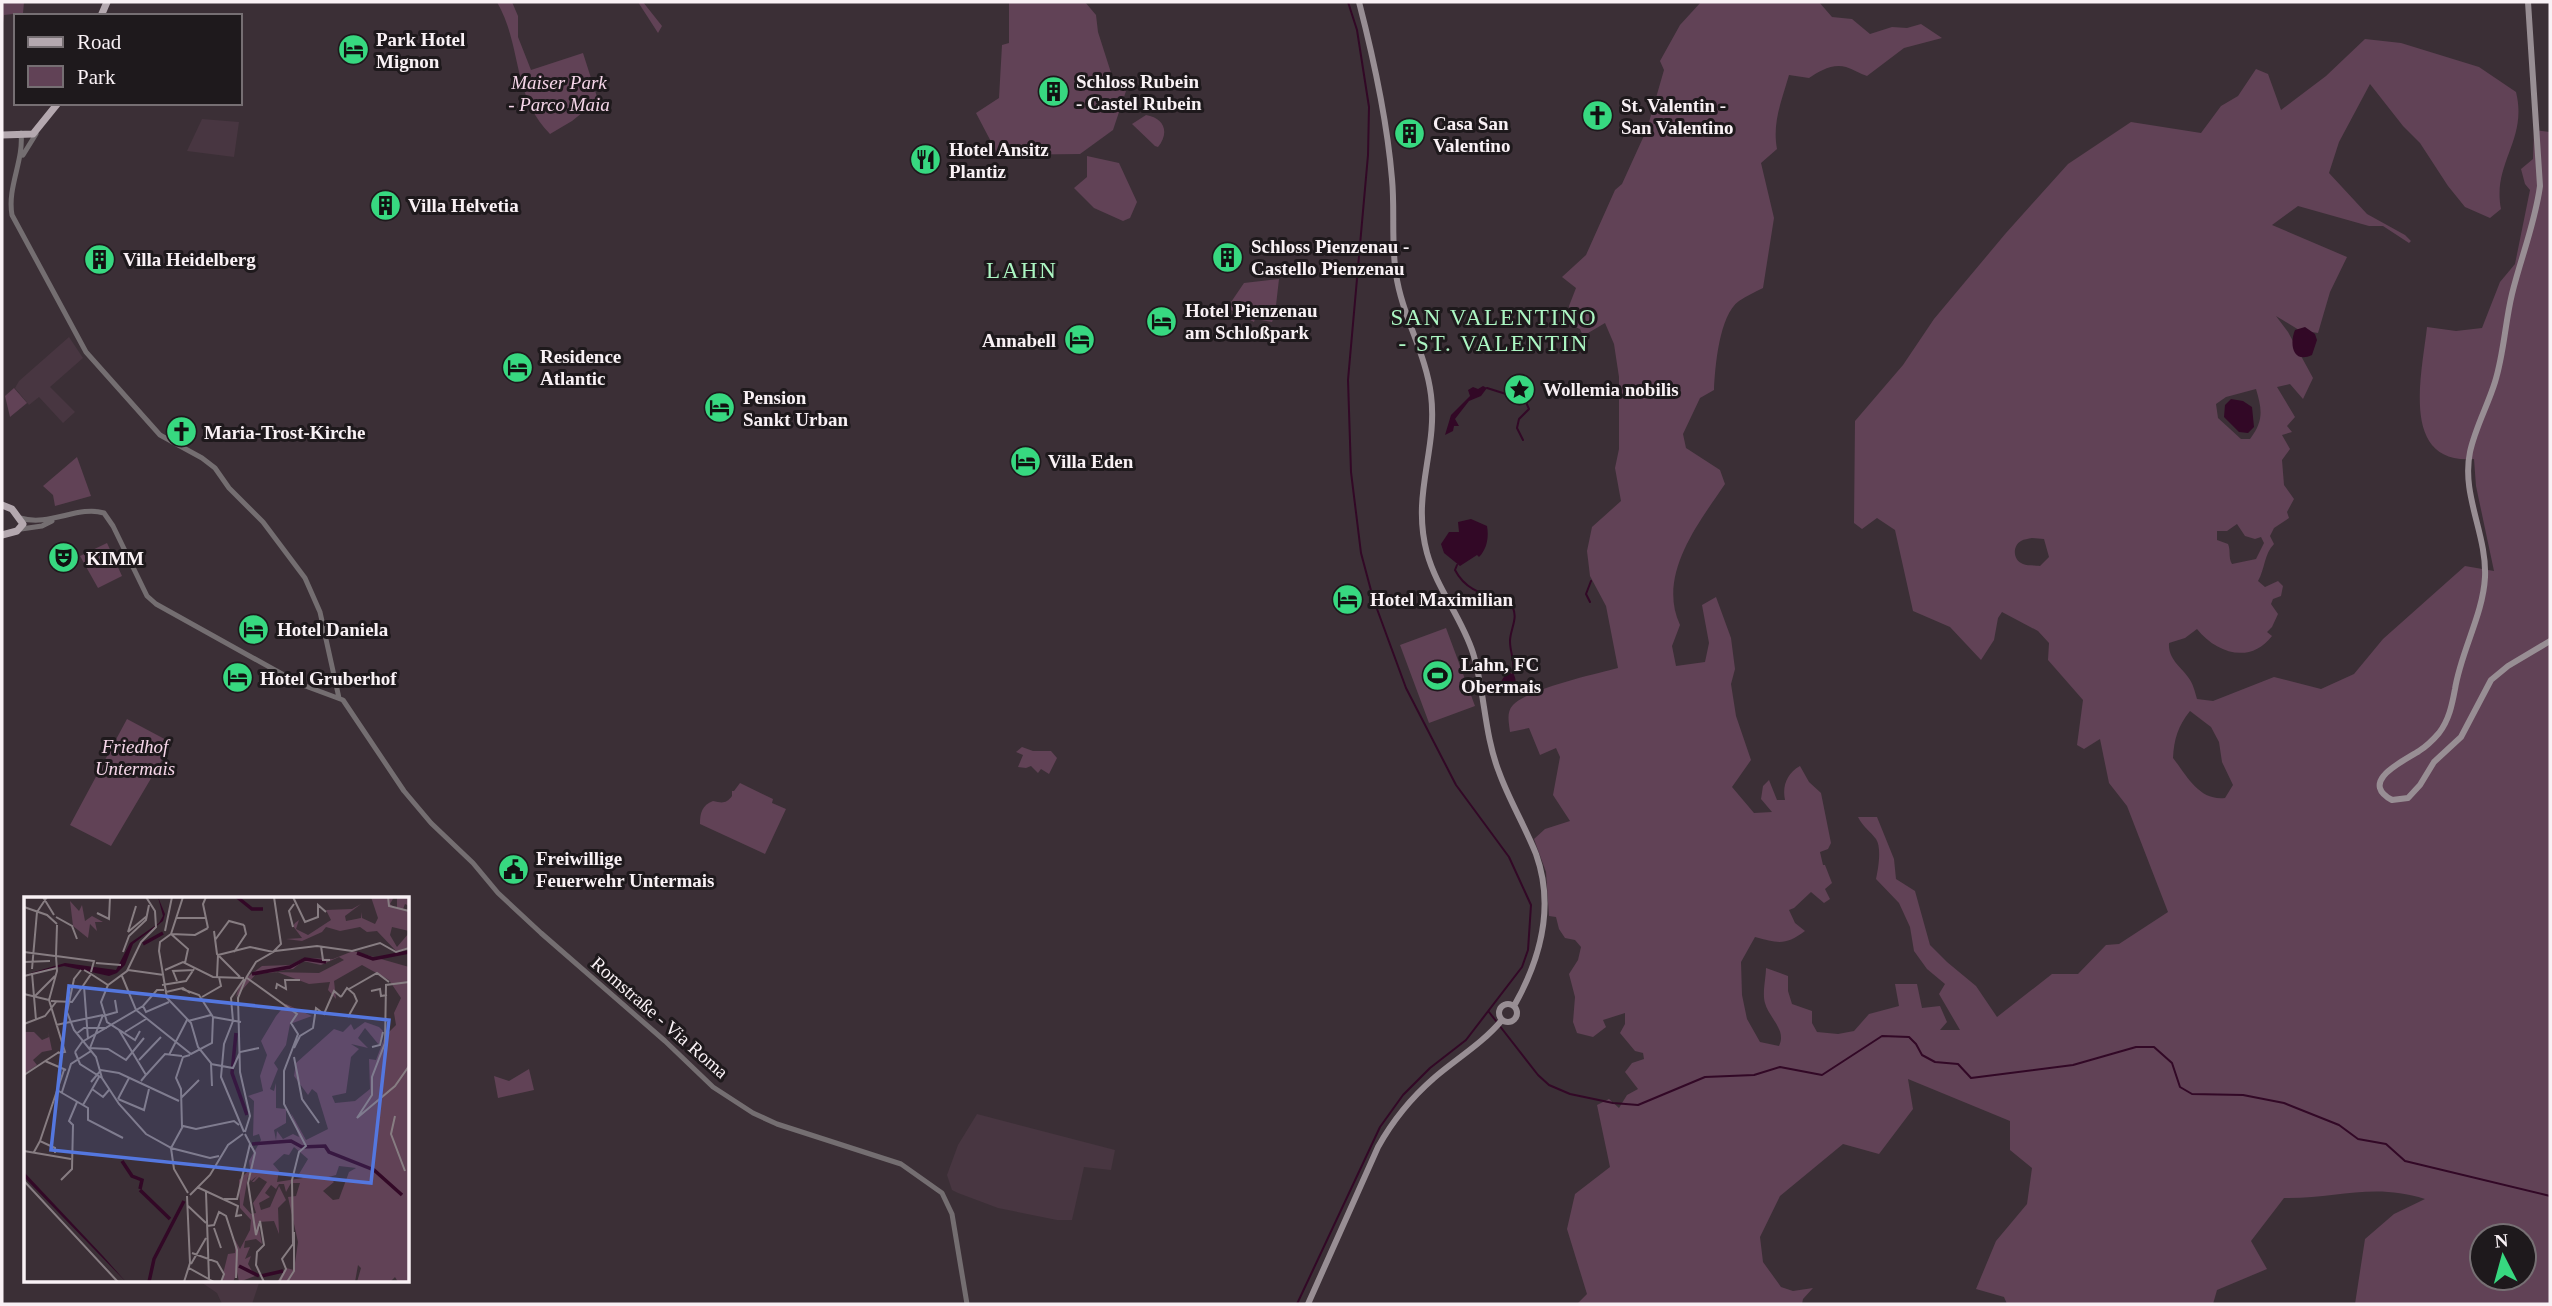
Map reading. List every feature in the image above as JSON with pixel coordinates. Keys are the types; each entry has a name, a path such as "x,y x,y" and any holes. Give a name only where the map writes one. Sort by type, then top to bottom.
{"main road":[{"path":"1359,2 1377,77 1392,176 1393,245 1399,290 1427,370 1433,417 1424,469 1420,518 1427,555 1467,636 1474,656 1494,760 1541,872 1544,912 1539,948 1527,982 1514,1006"},
{"path":"2528,2 2540,186 2537,209 2512,293 2499,369 2475,435 2469,463 2470,496 2484,552 2485,578 2480,606 2459,665 2448,717 2439,733 2428,744 2388,769 2381,783 2384,794 2392,800 2408,798 2420,785 2434,762 2466,730 2491,680 2508,666 2550,641"},
{"path":"2,135 33,134 57,105"},
{"path":"2,495 5,506 20,518 21,528 2,535"},
{"path":"1308,1304 1378,1147 1392,1123 1420,1090 1499,1023 1515,1019 1517,1011 1514,1006 1506,1004 1502,1007 1499,1023"}],"street":[{"path":"20,161 38,130"},
{"path":"21,133 20,161 11,198 12,215 82,345 100,370 160,435 215,468 229,488 263,522 304,578 320,612 339,698"},
{"path":"20,518 35,522 92,511 104,513 147,596 156,604 300,684 339,698"},
{"path":"21,528 41,526 57,519"},
{"name":"Romstraße - Via Roma","path":"339,698 404,791 498,893 713,1087 777,1124 901,1164 942,1193 952,1213 967,1304"}],"shaded area":[{"path":"202,119 239,122 234,157 187,151"},
{"path":"2305,327 2315,334 2317,340 2312,355 2300,357 2294,351 2293,335 2295,330"},
{"path":"69,337 83,358 50,387 75,412 63,423 39,397 29,405 15,388 19,381"},
{"path":"1483,386 1487,388 1481,396 1469,401 1455,419 1459,426 1454,426 1453,431 1445,435 1451,415 1470,396 1468,390"},
{"path":"2231,399 2243,401 2252,407 2254,427 2248,433 2239,432 2224,417 2225,405"},
{"path":"1471,519 1487,526 1487,543 1479,557 1477,555 1460,566 1444,553 1441,544 1449,532 1459,532 1458,522"},
{"path":"1505,675 1514,675 1516,682 1512,694 1506,694 1499,685"},
{"path":"977,1114 1115,1150 1111,1170 1084,1167 1072,1220 1057,1220 998,1208 958,1193 952,1190 947,1175 958,1145"},
{"path":"201,1282 259,1282 252,1304 222,1304 217,1293"}],"green space":[{"path":"2,2 24,2 23,13 4,15 2,31"},
{"name":"Maiser Park - Parco Maia","path":"497,2 512,2 518,16 518,37 531,70 583,53 598,100 572,121 550,134 529,103 511,36"},
{"path":"638,2 643,2 662,26 658,33"},
{"path":"1009,2 1085,2 1096,15 1098,32 1113,79 1126,91 1113,130 1080,154 998,155 976,113 999,98 1002,45 1009,43"},
{"path":"1701,2 1819,2 1832,17 1852,19 1870,34 1892,27 1907,28 1921,24 1942,38 1904,48 1867,76 1841,66 1826,68 1809,78 1789,75 1777,120 1777,149 1761,163 1774,218 1763,288 1732,308 1719,342 1714,390 1700,398 1683,434 1686,448 1720,470 1725,484 1693,533 1677,569 1674,606 1680,625 1672,646 1676,666 1705,662 1709,643 1702,605 1716,597 1731,638 1735,669 1731,684 1736,716 1751,760 1732,787 1754,813 1772,812 1761,799 1763,786 1769,780 1777,800 1785,800 1786,780 1800,766 1809,782 1821,793 1831,843 1828,849 1820,852 1832,883 1825,889 1830,899 1824,903 1811,892 1789,910 1795,923 1805,931 1781,942 1755,937 1741,962 1742,995 1747,1019 1760,1042 1779,1046 1781,1035 1764,999 1766,968 1788,976 1788,991 1792,1004 1812,1011 1812,1023 1817,1032 1838,1034 1854,1031 1869,1014 1899,1006 1895,984 1917,984 1922,1008 1940,1006 1947,1022 1940,1030 1960,1030 1939,994 1945,984 1927,969 1914,951 1910,927 1899,903 1876,879 1878,843 1858,817 1877,817 1894,859 1896,879 1915,891 1930,945 1976,986 1997,1017 2052,974 2078,974 2106,945 2119,944 2168,912 2127,806 2109,783 2100,739 2084,749 2077,745 2083,700 2048,660 2049,643 2038,631 2002,612 1998,618 1994,640 1981,660 1950,627 1913,611 1895,530 1877,518 1862,529 1854,523 1855,421 1903,365 1934,319 2006,233 2068,164 2131,122 2201,133 2221,106 2238,96 2256,69 2268,74 2281,110 2326,76 2365,39 2401,43 2479,67 2516,92 2517,124 2501,178 2501,209 2490,218 2465,207 2420,143 2370,84 2339,142 2329,173 2367,214 2411,241 2409,243 2383,226 2369,226 2298,206 2272,225 2347,257 2330,292 2318,333 2299,330 2276,316 2288,332 2313,378 2303,399 2290,384 2277,387 2295,417 2287,426 2292,432 2282,435 2290,449 2282,460 2284,485 2294,499 2287,512 2289,518 2274,528 2270,536 2274,544 2268,552 2258,581 2265,587 2278,581 2283,586 2281,596 2273,599 2271,604 2278,614 2267,632 2272,636 2264,645 2254,650 2244,653 2224,650 2205,638 2197,629 2185,638 2169,643 2169,649 2172,658 2191,682 2197,699 2213,701 2274,677 2321,689 2354,674 2383,639 2465,566 2494,571 2476,486 2474,459 2450,457 2434,448 2425,432 2420,413 2420,391 2427,327 2456,331 2482,328 2500,282 2515,264 2530,190 2525,184 2521,169 2533,159 2534,130 2550,132 2550,1304 2355,1304 2365,1239 2394,1214 2425,1199 2406,1194 2371,1191 2284,1198 2251,1241 2267,1269 2217,1290 2213,1304 2007,1304 2004,1297 1976,1289 1996,1241 2027,1204 2032,1168 2010,1150 2010,1121 1908,1079 1913,1109 1879,1154 1843,1144 1780,1196 1760,1237 1763,1262 1781,1287 1793,1291 1813,1288 1802,1304 1577,1304 1587,1294 1567,1229 1575,1194 1610,1167 1597,1105 1609,1099 1619,1108 1627,1095 1638,1089 1625,1072 1632,1063 1644,1059 1643,1053 1635,1051 1620,1033 1625,1024 1625,1013 1603,1020 1606,1027 1593,1037 1577,1033 1573,1022 1575,997 1569,974 1578,960 1581,947 1575,940 1565,938 1556,917 1549,916 1546,872 1534,839 1545,829 1570,821 1553,795 1560,757 1556,748 1540,755 1529,728 1510,732 1509,714 1513,705 1532,693 1618,668 1606,606 1590,576 1587,551 1592,527 1621,501 1615,468 1619,449 1619,377 1614,344 1605,323 1583,336 1580,329 1569,324 1569,306 1576,288 1562,277 1586,255 1615,190 1622,184 1647,129 1664,70 1660,61 1680,25","holes":["2256,389 2260,403 2258,426 2250,439 2241,439 2218,418 2216,404 2226,397","2237,524 2245,536 2255,539 2261,537 2264,543 2256,559 2232,564 2228,544 2217,540 2217,531 2227,531","2031,538 2044,539 2049,557 2040,566 2023,564 2017,560 2015,550 2018,543","2190,711 2211,727 2219,742 2222,762 2233,785 2225,798 2208,796 2201,791 2173,758 2180,727"]},
{"path":"1146,115 1157,119 1163,126 1164,136 1158,147 1132,124"},
{"path":"1087,156 1119,163 1137,202 1130,218 1123,221 1094,208 1074,188 1087,177"},
{"path":"1279,279 1272,322 1255,319 1254,322 1227,308 1244,283"},
{"path":"14,388 27,403 10,417 5,396"},
{"path":"77,457 91,496 55,506 53,495 43,486"},
{"path":"107,543 122,576 98,588 80,556"},
{"name":"Lahn, FC Obermais","path":"1446,628 1475,706 1429,723 1400,645"},
{"name":"Friedhof Untermais","path":"127,719 172,743 111,846 70,825"},
{"path":"1022,747 1033,751 1051,751 1057,758 1049,774 1041,769 1038,773 1031,766 1018,767 1023,755 1016,752"},
{"path":"740,783 773,799 772,803 786,809 765,854 700,824 704,807 713,801 726,802"},
{"path":"529,1069 534,1090 498,1098 494,1076 509,1081"}],"waterway":[{"path":"1297,1304 1380,1127 1403,1095 1430,1068 1466,1040 1522,967 1528,950 1531,905 1509,857 1456,785 1406,688 1373,598 1361,553 1351,472 1348,380 1368,155 1369,107 1357,30 1348,2"},
{"path":"1487,388 1525,400 1529,409 1519,419 1517,428 1523,440"},
{"path":"1457,565 1455,570 1470,587 1513,608 1515,616 1510,641 1513,674"},
{"path":"1590,602 1586,594 1591,581"},
{"path":"1489,1012 1496,1021"},
{"path":"1499,1025 1549,1085 1570,1094 1638,1105 1705,1077 1754,1075 1780,1067 1822,1075 1882,1036 1909,1037 1922,1055 1935,1062 1958,1064 1971,1078 2073,1065 2136,1047 2154,1047 2172,1063 2180,1087 2192,1094 2243,1095 2284,1103 2339,1125 2358,1139 2386,1144 2405,1161 2550,1196"}],"place":[{"name":"Park Hotel Mignon","path":"353,50"},
{"name":"Schloss Rubein - Castel Rubein","path":"1053,92"},
{"name":"St. Valentin - San Valentino","path":"1598,116"},
{"name":"Casa San Valentino","path":"1410,134"},
{"name":"Hotel Ansitz Plantiz","path":"926,160"},
{"name":"Villa Helvetia","path":"385,205"},
{"name":"Schloss Pienzenau - Castello Pienzenau","path":"1228,257"},
{"name":"Villa Heidelberg","path":"100,259"},
{"name":"Hotel Pienzenau am Schloßpark","path":"1162,321"},
{"name":"Annabell","path":"1079,340"},
{"name":"Residence Atlantic","path":"517,367"},
{"name":"Wollemia nobilis","path":"1520,389"},
{"name":"Pension Sankt Urban","path":"720,408"},
{"name":"Maria-Trost-Kirche","path":"181,432"},
{"name":"Villa Eden","path":"1025,461"},
{"name":"KIMM","path":"63,558"},
{"name":"Hotel Maximilian","path":"1347,599"},
{"name":"Hotel Daniela","path":"254,629"},
{"name":"Lahn, FC Obermais","path":"1438,675"},
{"name":"Hotel Gruberhof","path":"237,678"},
{"name":"Freiwillige Feuerwehr Untermais","path":"513,869"}],"district":[{"name":"LAHN","path":"1022,270"},
{"name":"SAN VALENTINO - ST. VALENTIN","path":"1494,330"}]}
